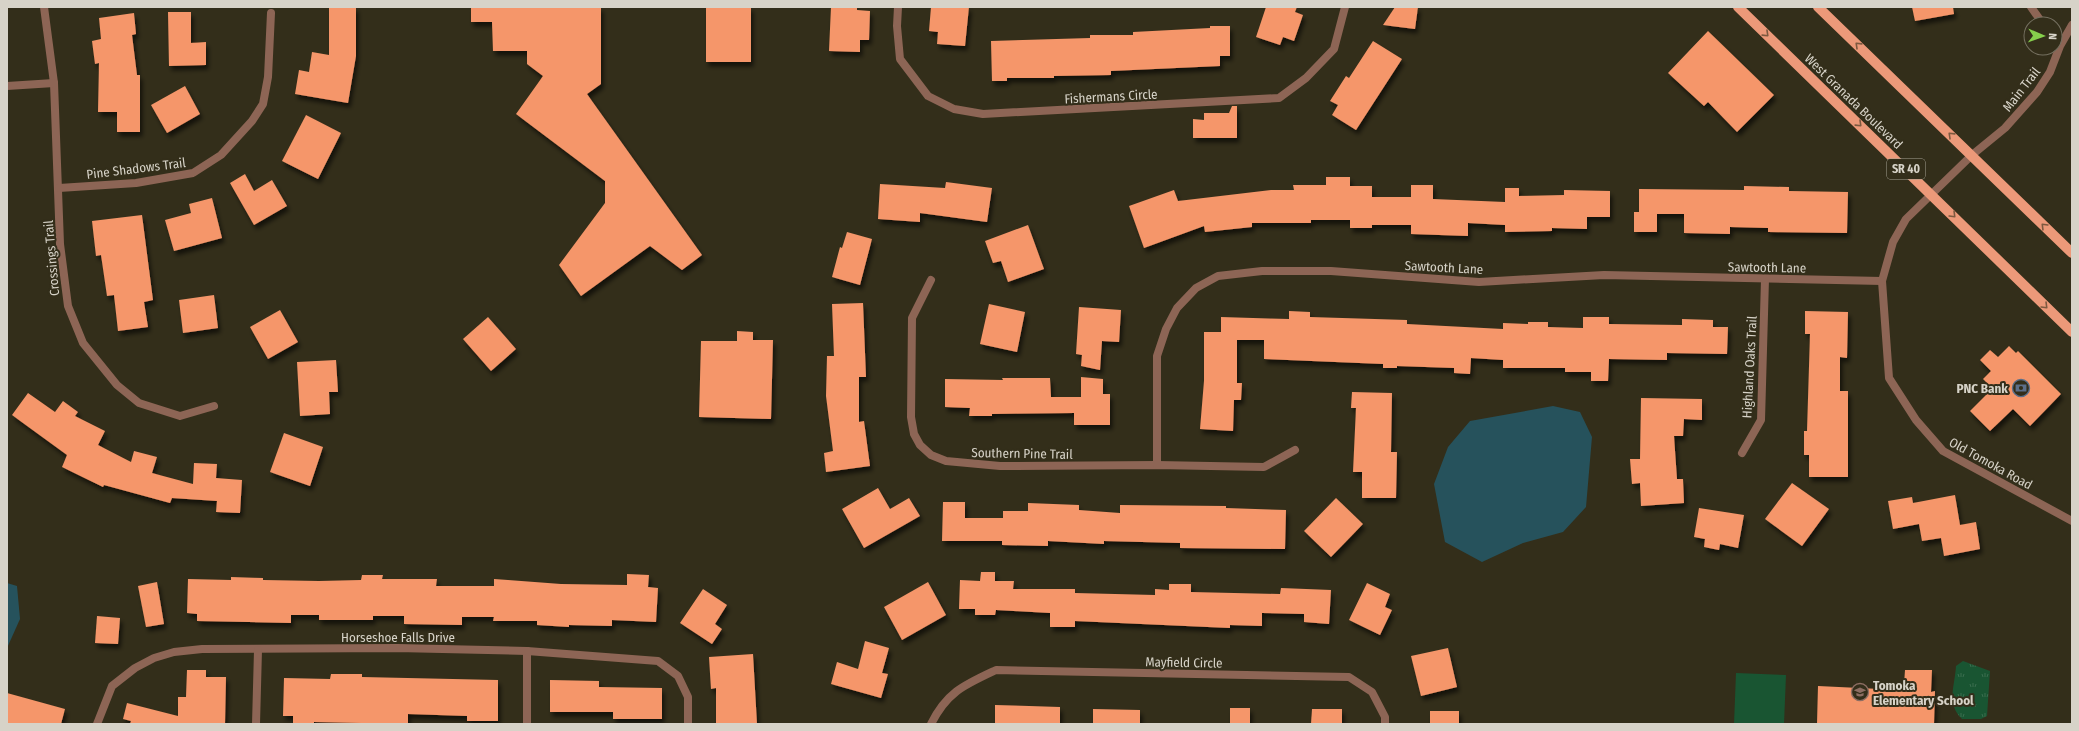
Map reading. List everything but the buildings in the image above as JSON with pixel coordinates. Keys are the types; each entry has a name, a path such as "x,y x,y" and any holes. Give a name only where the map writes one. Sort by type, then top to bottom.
{"main road":[{"name":"West Granada Boulevard","path":"1738,7 2072,332"},
{"path":"1818,7 1972,154 2072,253"}],"street":[{"name":"Crossings Trail","path":"44,7 54,83 60,244 68,306 83,343 117,385 139,403 180,416 214,406"},
{"name":"Fishermans Circle","path":"898,7 896,26 900,59 928,96 954,109 983,114 1279,98 1306,78 1334,49 1345,7"},
{"path":"2031,7 2037,16"},
{"name":"Pine Shadows Trail","path":"59,188 136,183 193,173 222,155 252,121 263,104 268,77 271,14"},
{"name":"Main Trail","path":"2063,36 2072,25"},
{"name":"Main Trail","path":"1931,194 1972,154 2005,128 2037,92 2050,72 2054,56"},
{"path":"7,86 54,83"},
{"name":"Old Tomoka Road","path":"1931,194 1906,219 1893,242 1882,281 1889,378 1916,420 1943,451 2072,521"},
{"name":"Sawtooth Lane","path":"1157,465 1157,356 1166,329 1177,308 1196,288 1218,276 1262,271 1331,271 1479,282 1604,275 1882,281"},
{"name":"Highland Oaks Trail","path":"1742,453 1761,420 1765,279"},
{"name":"Southern Pine Trail","path":"931,280 912,318 911,417 914,434 920,445 931,455 946,461 1000,466 1157,465 1264,467 1295,450"},
{"name":"Horseshoe Falls Drive","path":"97,724 112,686 135,668 154,658 174,652 202,649 258,650 397,648 527,651 658,661 678,676 688,697 688,724"},
{"path":"256,724 258,650"},
{"path":"527,651 528,724"},
{"name":"Mayfield Circle","path":"931,724 938,710 960,687 996,670 1349,677 1372,692 1385,717 1385,724"}],"green space":[{"path":"1963,661 1990,671 1987,716 1981,719 1962,719 1954,707 1953,694 1956,666"},
{"path":"1736,673 1786,675 1784,724 1734,724"}],"water":[{"path":"1553,406 1580,412 1592,437 1586,507 1563,532 1523,543 1482,562 1445,542 1434,484 1448,447 1470,421"},
{"path":"7,583 17,586 20,619 7,648"}],"place":[{"name":"PNC Bank","path":"2021,388"},
{"name":"Tomoka Elementary School","path":"1860,692"}]}
